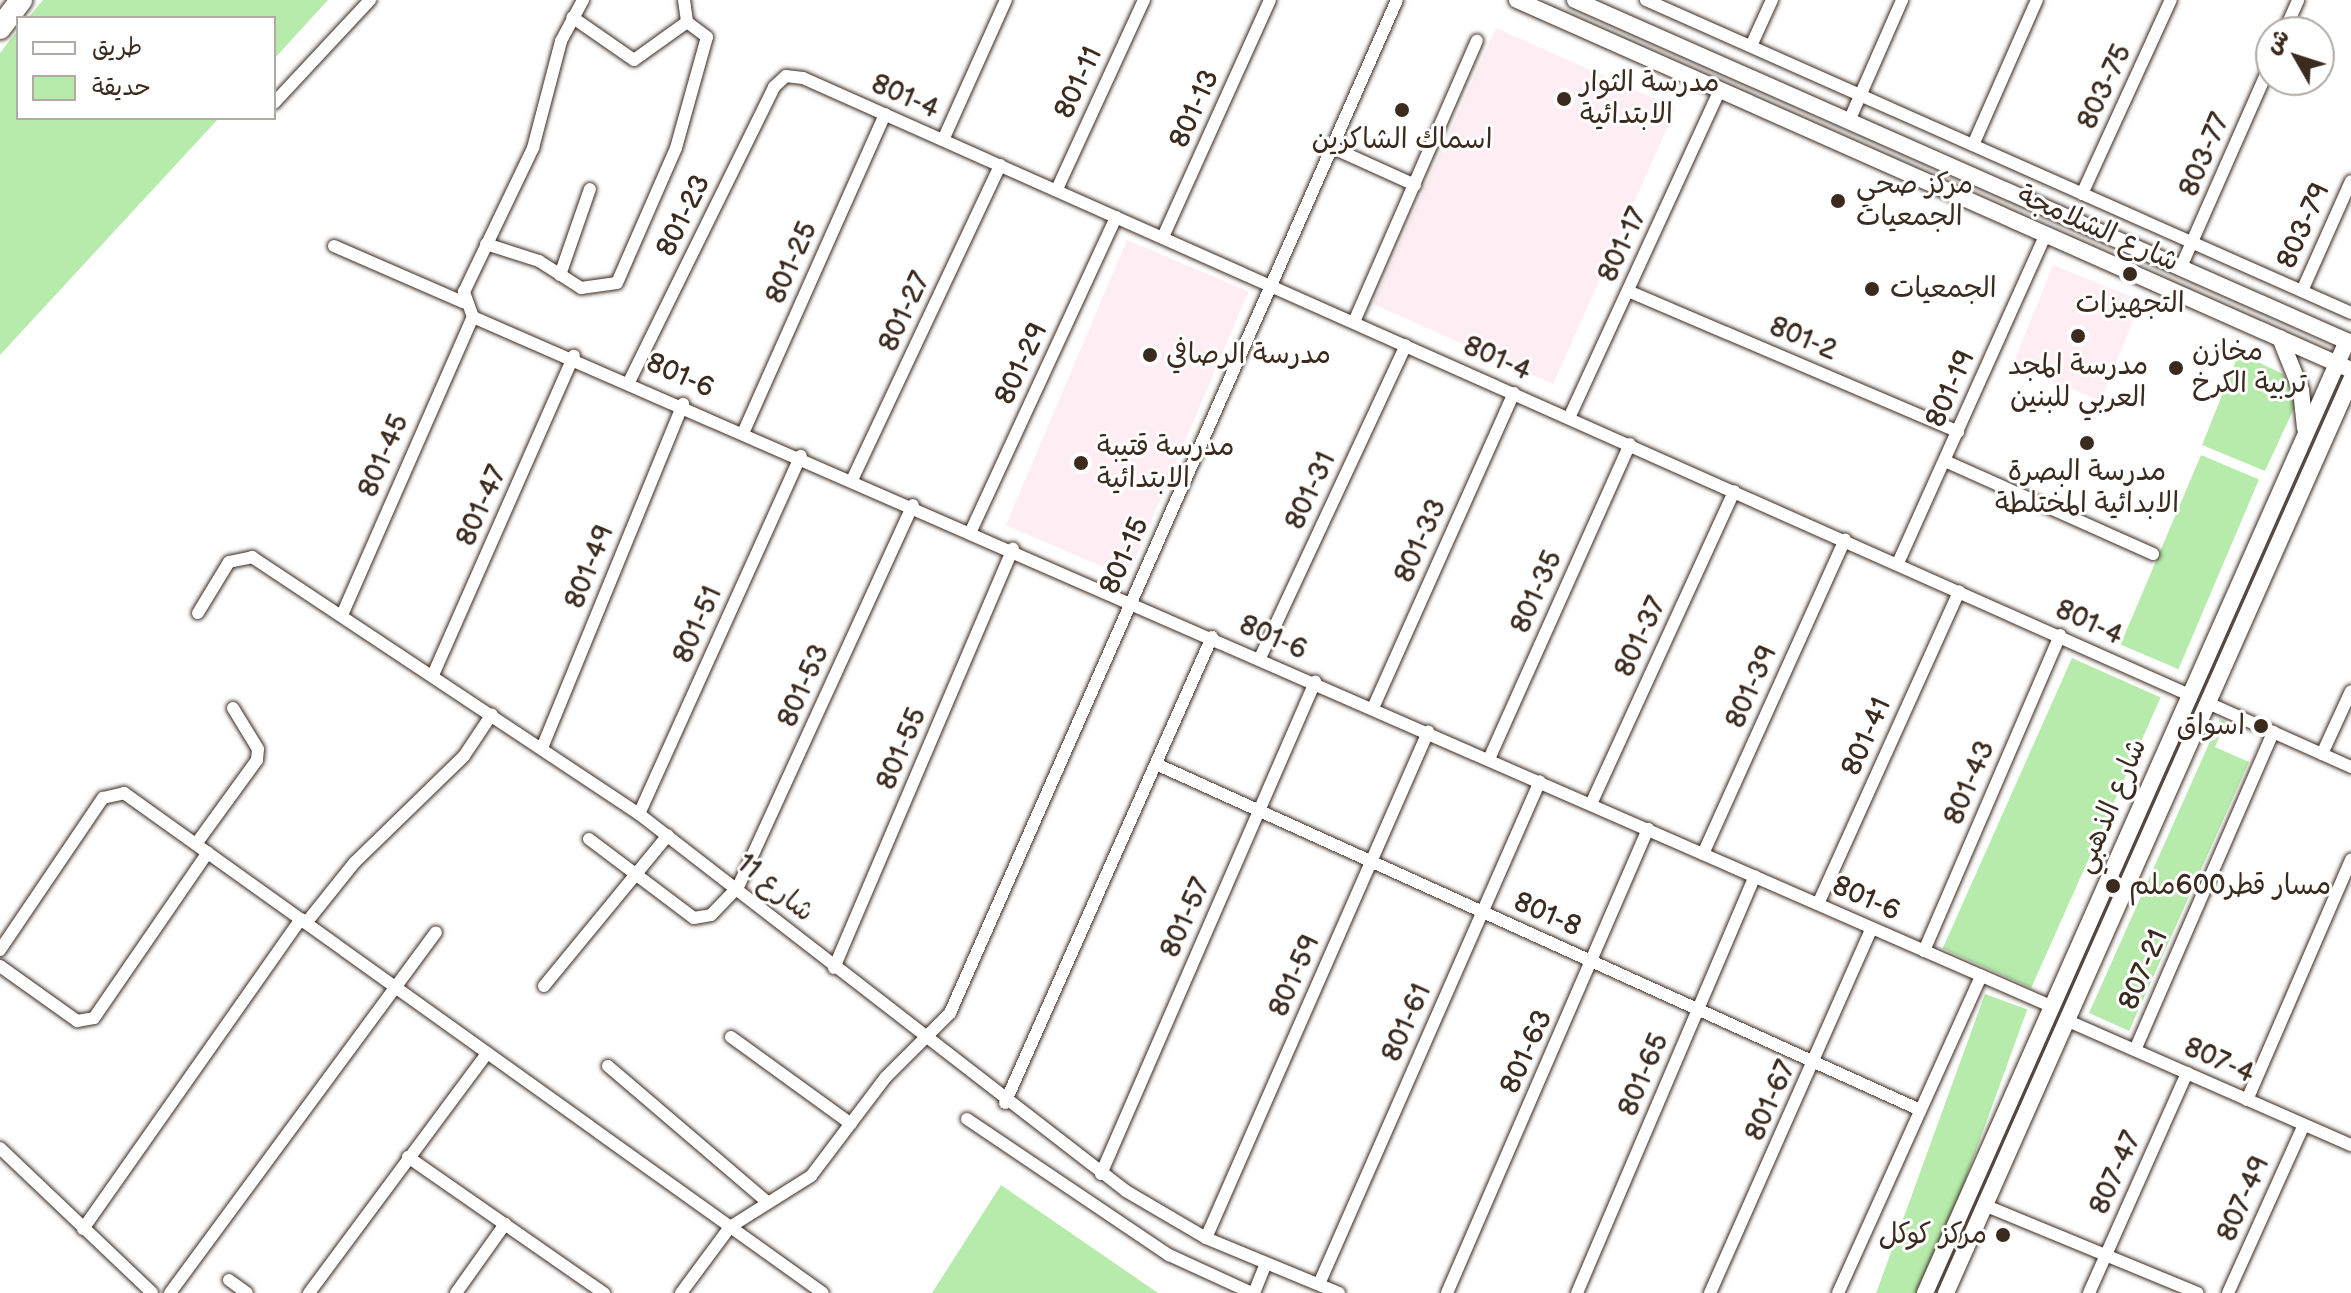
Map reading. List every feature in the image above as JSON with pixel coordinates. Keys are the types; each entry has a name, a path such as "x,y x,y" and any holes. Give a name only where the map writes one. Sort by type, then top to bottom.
{"highway":[{"path":"0,28 21,0"}],"street":[{"path":"276,101 370,0"},
{"path":"463,302 486,244 537,139 572,17 583,0"},
{"path":"486,244 560,275 581,288 617,283 676,148 707,37 687,22 684,0"},
{"path":"943,140 1006,0"},
{"name":"801-11","path":"1058,187 1144,0"},
{"name":"801-13","path":"1163,237 1270,0"},
{"name":"801-15","path":"681,1293 730,1227 811,1176 886,1077 929,1039 950,1013 1397,0"},
{"name":"شارع الشلامجة","path":"1517,0 2344,367"},
{"name":"شارع الشلامجة","path":"1575,0 2349,342"},
{"path":"1646,0 2351,313"},
{"path":"1751,46 1772,0"},
{"path":"1849,121 1902,0"},
{"path":"1973,145 2037,0"},
{"name":"803-75","path":"2082,194 2171,0"},
{"path":"572,17 634,60 687,22"},
{"path":"1354,322 1477,41"},
{"name":"801-4","path":"786,76 1058,187 1116,217 2187,694"},
{"name":"801-23","path":"630,380 774,87 786,76"},
{"name":"801-17","path":"1569,418 1719,92"},
{"name":"803-77","path":"2181,267 2257,96"},
{"name":"801-25","path":"744,431 885,114"},
{"path":"1333,148 1415,185"},
{"name":"801-27","path":"853,478 1000,165"},
{"name":"803-79","path":"2302,291 2351,181"},
{"path":"560,275 590,189"},
{"name":"801-29","path":"971,531 1116,217"},
{"name":"801-19","path":"1898,563 2046,234"},
{"path":"334,246 463,302 473,317"},
{"name":"801-2","path":"1628,291 1958,432"},
{"name":"801-6","path":"473,317 630,380 2053,1007"},
{"name":"801-45","path":"342,615 473,317"},
{"path":"2280,338 2301,390 2305,428"},
{"name":"شارع الذهبي","path":"1925,1293 2305,428 2344,367 2349,342"},
{"name":"801-31","path":"1260,658 1406,345"},
{"name":"801-47","path":"433,675 574,356"},
{"name":"شارع الذهبي","path":"1946,1293 2351,380"},
{"name":"801-33","path":"1373,708 1514,393"},
{"name":"801-49","path":"542,748 683,404"},
{"name":"801-35","path":"1489,759 1630,444"},
{"name":"801-51","path":"639,814 801,456"},
{"path":"1945,461 2153,554"},
{"name":"801-37","path":"1591,804 1734,491"},
{"name":"801-53","path":"738,887 913,505"},
{"name":"801-39","path":"1703,854 1845,540"},
{"name":"801-55","path":"834,968 1013,549"},
{"name":"شارع 11","path":"198,613 229,562 242,555 342,615 639,814 738,887 834,968 929,1039 1005,1103 1101,1174 1206,1238 1339,1293"},
{"name":"801-41","path":"1818,904 1959,591"},
{"name":"801-43","path":"1924,951 2060,635"},
{"path":"1005,1103 1212,637"},
{"name":"801-57","path":"1101,1174 1315,682"},
{"path":"2322,754 2351,691"},
{"path":"2208,703 2351,767"},
{"path":"196,844 257,760 258,749 233,708"},
{"path":"83,1229 304,921 354,863 464,756 492,714"},
{"name":"801-59","path":"1206,1238 1428,732"},
{"name":"807-21","path":"2135,1050 2273,732"},
{"name":"801-8","path":"1156,764 1918,1109"},
{"name":"801-61","path":"1319,1284 1540,781"},
{"path":"0,950 109,794 124,793 823,1293"},
{"name":"801-63","path":"1447,1293 1648,829"},
{"path":"544,986 668,835"},
{"path":"589,839 703,919 738,887"},
{"path":"0,966 77,1021 94,1018 208,852"},
{"path":"2247,1100 2351,860"},
{"name":"801-65","path":"1577,1293 1755,876"},
{"name":"801-67","path":"1710,1293 1872,928"},
{"path":"170,1293 436,932"},
{"path":"1838,1293 1918,1109 1981,976"},
{"name":"807-4","path":"2068,1021 2351,1145"},
{"path":"731,1037 851,1124"},
{"path":"314,1291 408,1157 487,1053"},
{"path":"608,1066 767,1202"},
{"name":"807-47","path":"2089,1293 2187,1073"},
{"path":"967,1119 1145,1240 1223,1281 1253,1293 1266,1264"},
{"name":"807-49","path":"2228,1293 2304,1125"},
{"path":"0,1148 152,1293"},
{"path":"408,1157 604,1293"},
{"path":"1984,1205 2198,1293"},
{"path":"456,1293 505,1224"},
{"path":"229,1280 247,1293"},
{"path":"1216,1293 1223,1281"}],"shaded area":[{"path":"1496,28 1676,108 1553,384 1373,304"},
{"path":"1127,240 1249,292 1127,577 1006,525"},
{"path":"2053,265 2141,301 2101,401 2013,365"}],"green space":[{"path":"43,0 328,0 276,57 276,16 30,16"},
{"path":"16,33 16,120 217,120 0,355 0,53"},
{"path":"2239,353 2283,374 2294,390 2295,406 2265,471 2202,445"},
{"path":"2201,455 2259,480 2179,669 2121,645"},
{"path":"2072,658 2161,697 2031,988 1943,949"},
{"path":"2220,719 2226,722 2215,747 2249,762 2129,1031 2089,1013"},
{"path":"1985,994 2027,1009 1924,1293 1876,1293"},
{"path":"1001,1185 1158,1293 932,1293"}],"place":[{"name":"مدرسة الثوار الابتدائية","path":"1564,99"},
{"name":"اسماك الشاكرين","path":"1402,110"},
{"name":"مركز صحي الجمعيات","path":"1838,201"},
{"name":"التجهيزات","path":"2130,274"},
{"name":"الجمعيات","path":"1872,289"},
{"name":"مدرسة المجد العربي للبنين","path":"2078,336"},
{"name":"مدرسة الرصافي","path":"1150,355"},
{"name":"مخازن تربية الكرخ","path":"2176,368"},
{"name":"مدرسة البصرة الابدائية المختلطة","path":"2087,443"},
{"name":"مدرسة قتيبة الابتدائية","path":"1081,463"},
{"name":"اسواق","path":"2261,726"},
{"name":"مسار قطر600ملم","path":"2113,886"},
{"name":"مركز كوكل","path":"2003,1235"}]}
